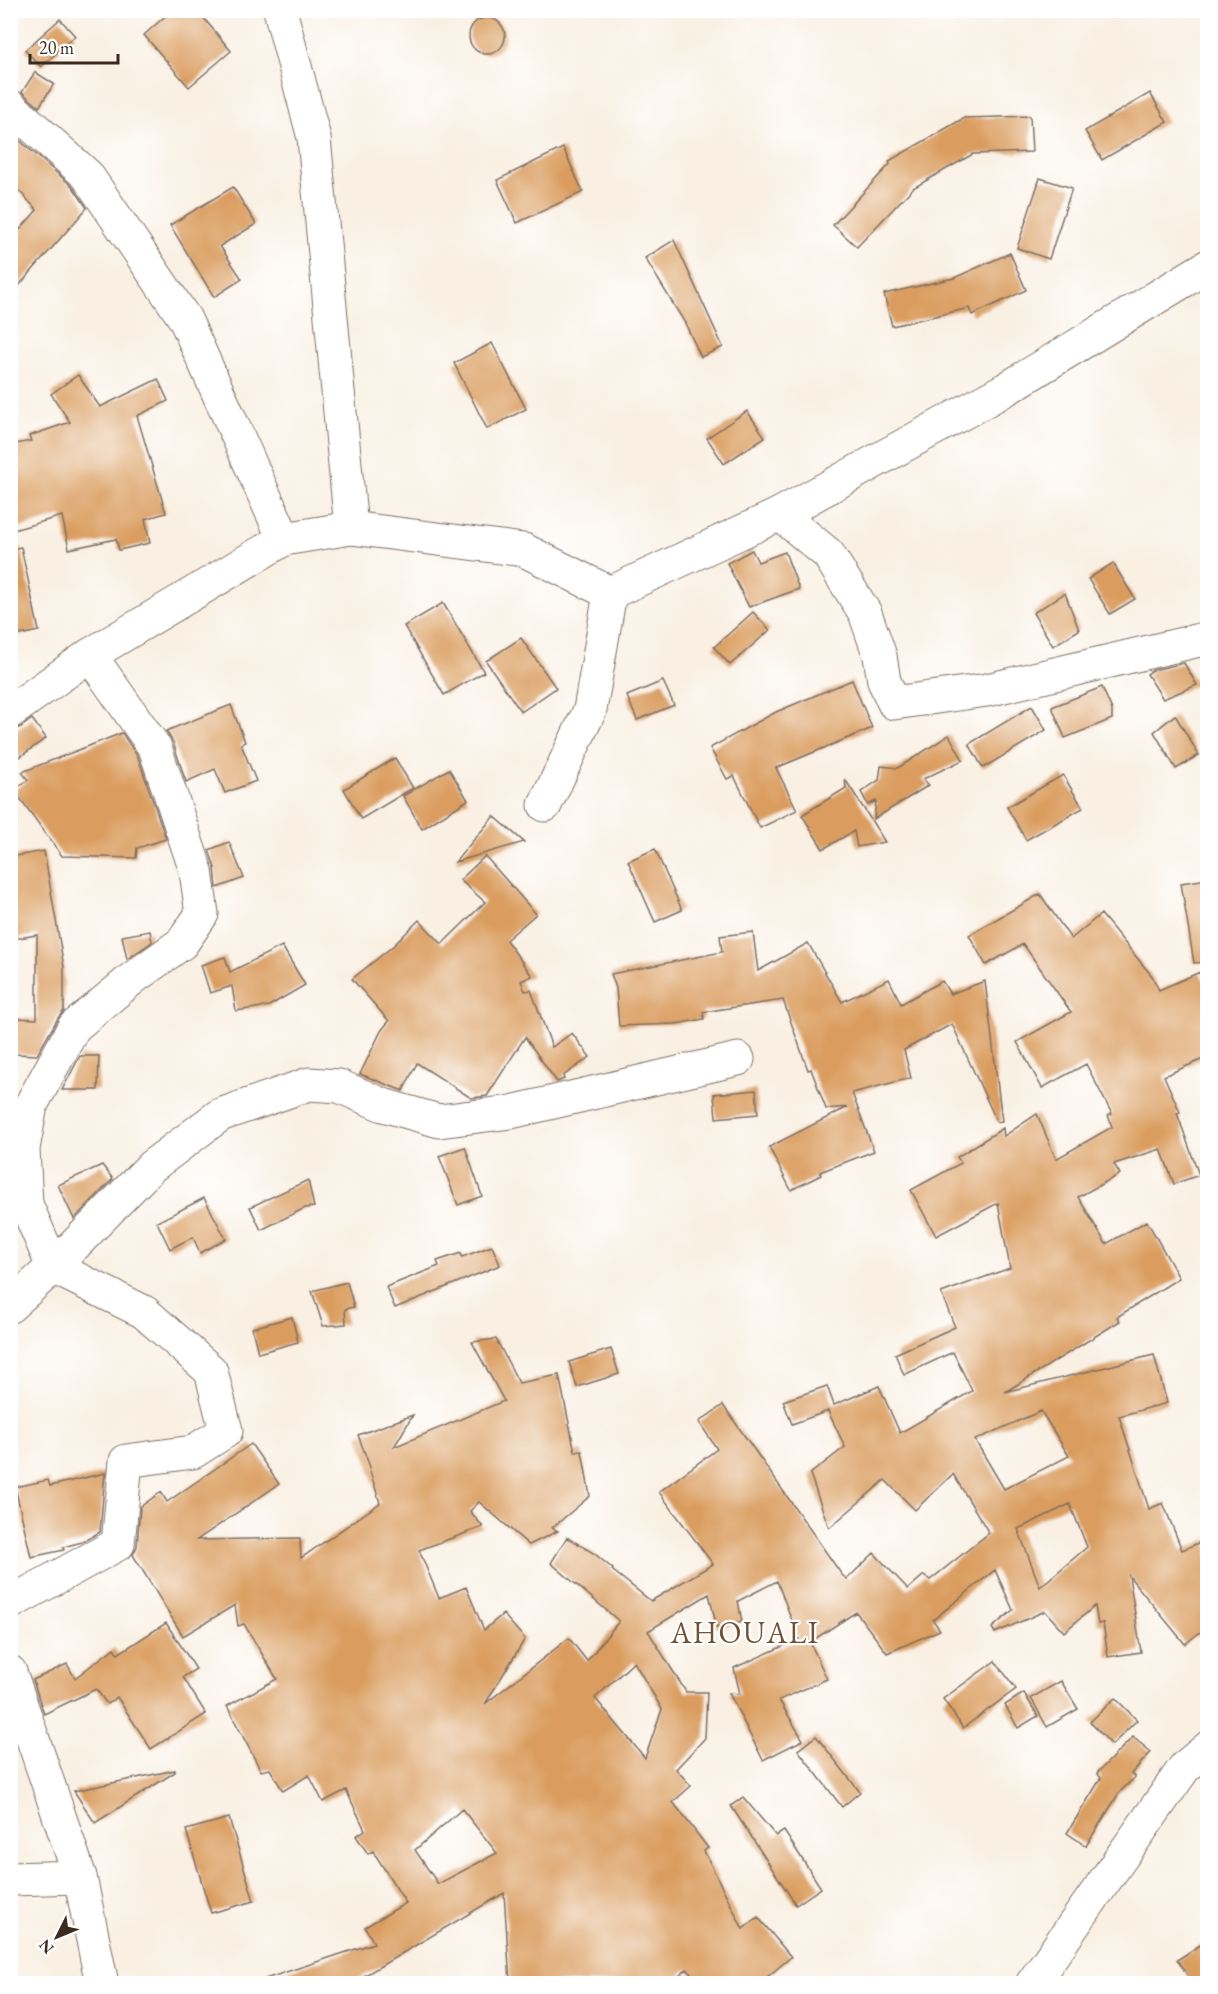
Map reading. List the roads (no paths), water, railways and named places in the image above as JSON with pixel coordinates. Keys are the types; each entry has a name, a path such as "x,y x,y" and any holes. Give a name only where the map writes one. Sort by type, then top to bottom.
{"street":[{"path":"280,10 314,138 351,528"},
{"path":"10,106 87,176 184,320 284,539"},
{"path":"610,592 780,514 1006,389 1208,266"},
{"path":"780,514 828,554 865,613 880,656 884,681 894,703 987,690 1208,638"},
{"path":"10,712 90,655 284,539 351,528 524,550 610,592"},
{"path":"545,805 590,710 610,592"},
{"path":"10,1603 118,1544 126,1461 193,1452 226,1431 211,1371 144,1312 53,1267 26,1204 23,1149 31,1105 74,1027 133,978 182,943 202,914 196,871 154,748 90,655"},
{"path":"10,1306 53,1267 152,1166 220,1115 309,1084 339,1086 383,1105 439,1121 511,1113 738,1059"},
{"path":"10,1672 80,1877 102,1983"},
{"path":"1032,1983 1185,1767 1208,1748"},
{"path":"10,1879 80,1877"}],"district":[{"name":"AHOUALI","path":"745,1632"}]}
